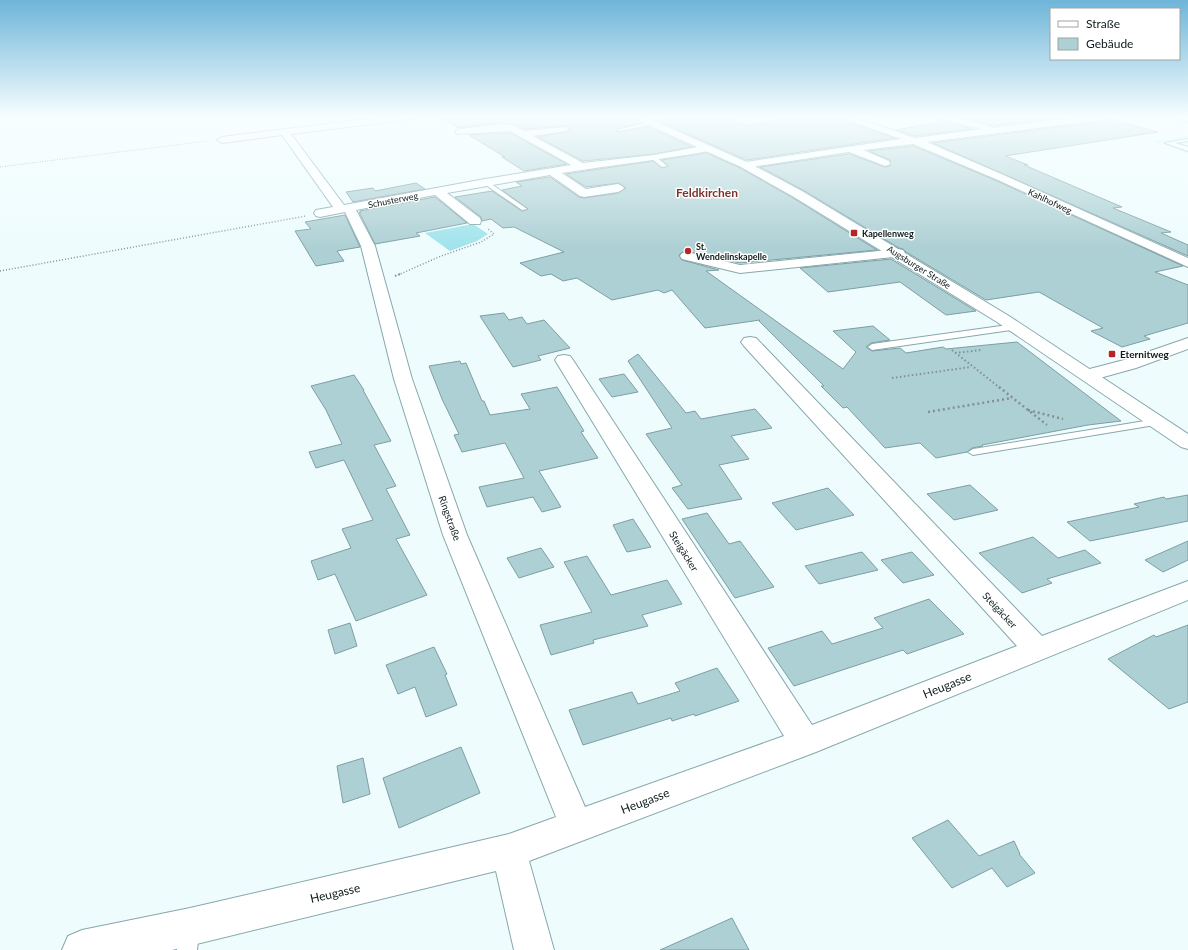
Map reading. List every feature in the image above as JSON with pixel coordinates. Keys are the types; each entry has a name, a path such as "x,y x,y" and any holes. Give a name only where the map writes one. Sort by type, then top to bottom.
{"street":[{"name":"Ringstraße","path":"306,160 345,209 368,246 403,379 455,535 577,827"},
{"path":"570,160 582,167"},
{"name":"Schusterweg","path":"345,209 485,182 635,160"},
{"name":"Augsburger Straße","path":"735,160 798,194 898,253 1089,375 1188,443"},
{"path":"745,165 776,160"},
{"path":"878,160 885,163"},
{"name":"Kahlhofweg","path":"960,160 1188,263"},
{"path":"553,172 584,193 618,188"},
{"path":"437,191 475,222"},
{"path":"320,213 345,209"},
{"path":"687,256 740,269 898,253"},
{"name":"Steigäcker","path":"750,342 1037,649"},
{"path":"1089,375 1130,364 1188,343"},
{"name":"Steigäcker","path":"564,360 804,742"},
{"name":"Heugasse","path":"82,950 188,939 509,851 804,742 1188,590"},
{"path":"509,851 534,950"}],"lane":[{"path":"657,160 664,166"},
{"path":"485,182 524,209"},
{"path":"872,347 1015,327"},
{"path":"973,452 1157,422"}],"path":[{"path":"0,167 55,160"},
{"path":"0,271 320,213"},
{"path":"377,284 441,256 481,242 494,234 480,223 475,222"},
{"path":"951,349 1027,410 1064,437"},
{"path":"955,353 981,350"},
{"path":"892,378 971,366"},
{"path":"928,412 1012,398"},
{"path":"1027,410 1063,419"}],"shaded area":[{"path":"473,224 488,234 477,241 450,251 425,233"}],"building":[{"path":"507,160 560,160 567,164 524,171"},
{"path":"662,160 723,160 740,168 793,198 877,250 740,263 687,251 682,252 679,255 682,260 719,270 706,271 843,369 856,352 833,331 873,326 890,340 871,343 866,347 872,351 900,348 906,353 943,347 946,349 1017,342 1121,421 1088,425 982,445 983,446 972,448 967,452 936,458 920,443 885,448 847,407 843,408 821,386 824,386 759,321 760,320 705,328 672,290 664,293 658,290 612,300 577,278 563,281 551,274 541,276 520,263 564,252 514,227 503,228 491,219 482,221 481,217 455,197 492,191 522,211 528,209 502,190 522,186 516,182 550,177 579,197 584,198 618,193 626,188 619,183 586,187 566,174 653,161 662,168 668,166"},
{"path":"806,160 867,160 885,167 890,166 890,160 947,160 997,181 1183,266 1155,272 1188,285 1188,323 1144,336 1150,339 1122,347 1091,331 1103,328 1039,292 986,300 803,190 760,167"},
{"path":"972,160 1016,160 1028,165 1024,165 1122,207 1113,208 1171,232 1161,233 1188,245 1188,256"},
{"path":"416,183 425,189 353,202 346,192 373,188 375,191"},
{"path":"435,197 467,223 416,233 420,236 375,244 359,212 361,212 360,211"},
{"path":"345,215 360,247 337,251 344,261 316,266 295,231 311,229 305,222"},
{"path":"891,259 976,311 946,315 900,282 828,292 800,268"},
{"path":"504,313 509,320 522,317 527,324 544,320 570,348 538,356 541,360 513,367 480,316"},
{"path":"638,354 686,413 695,411 701,419 755,409 772,428 731,436 749,459 719,465 742,499 688,509 672,488 682,485 646,434 672,428 628,361"},
{"path":"460,361 461,364 466,363 482,401 484,401 490,415 530,409 521,394 557,387 584,431 581,432 598,458 539,471 561,507 542,512 533,497 487,507 479,487 524,478 505,443 462,452 454,435 459,434 442,399 429,366"},
{"path":"624,374 638,392 612,397 599,379"},
{"path":"354,375 364,390 391,441 374,445 396,486 386,489 410,535 396,539 427,595 356,621 335,574 318,580 311,561 351,548 342,529 373,520 344,460 316,468 309,452 342,444 326,410 311,386"},
{"path":"970,485 998,510 954,520 927,494"},
{"path":"828,488 854,515 796,530 772,503"},
{"path":"1188,495 1188,521 1090,541 1067,522 1139,507 1134,504 1164,497 1166,499"},
{"path":"707,513 729,544 740,541 774,587 735,598 682,519"},
{"path":"633,519 651,547 627,552 613,525"},
{"path":"1033,537 1058,558 1085,550 1101,563 1047,579 1052,583 1022,593 979,553"},
{"path":"1188,541 1188,560 1163,572 1145,560"},
{"path":"541,548 554,567 519,578 507,558"},
{"path":"862,552 878,570 819,584 805,566"},
{"path":"912,552 934,575 903,583 881,560"},
{"path":"587,556 611,595 667,580 682,604 642,615 648,626 593,640 594,643 551,655 540,625 592,612 564,562"},
{"path":"929,599 964,634 907,654 903,650 794,686 768,648 822,631 832,644 883,628 874,618"},
{"path":"350,623 357,646 335,654 328,630"},
{"path":"1188,625 1188,702 1169,709 1108,659 1154,635 1156,637"},
{"path":"434,647 447,674 445,675 457,705 426,717 415,687 398,694 386,665"},
{"path":"717,668 739,701 695,716 694,714 672,721 671,718 583,745 569,710 632,692 638,704 680,691 675,683"},
{"path":"461,747 480,793 399,828 383,778"},
{"path":"363,758 370,794 343,803 337,766"},
{"path":"948,820 979,856 1014,841 1019,854 1035,873 1007,887 992,868 952,888 912,838"},
{"path":"732,918 749,950 660,950"}],"place":[{"name":"Kapellenweg","path":"854,233"},
{"name":"St. Wendelinskapelle","path":"688,251"},
{"name":"Eternitweg","path":"1112,354"}],"district":[{"name":"Feldkirchen","path":"707,192"}]}
